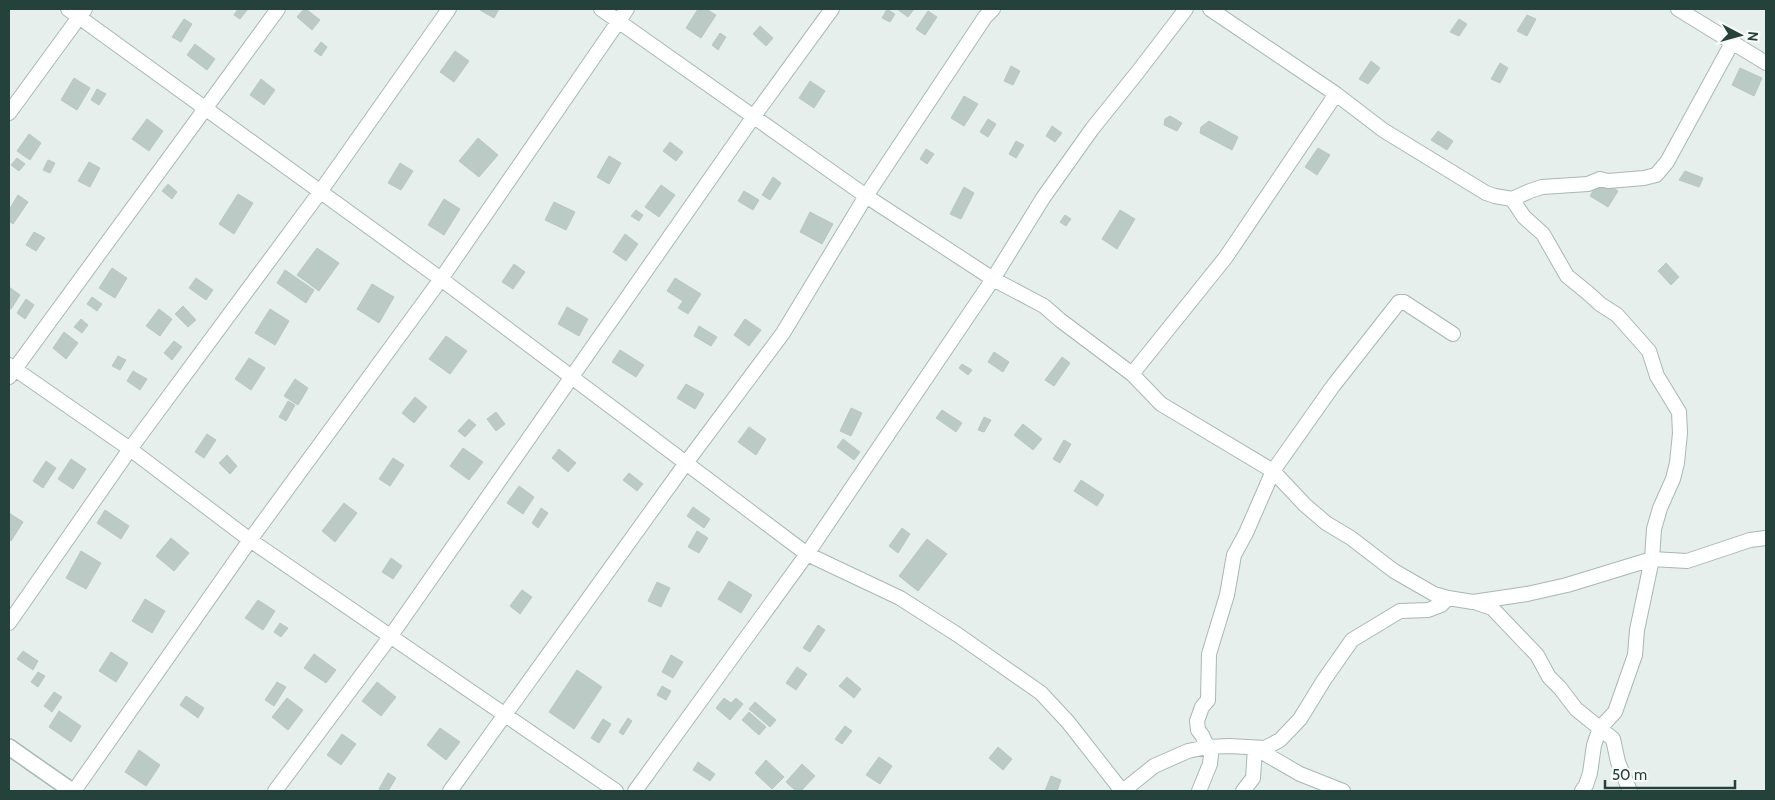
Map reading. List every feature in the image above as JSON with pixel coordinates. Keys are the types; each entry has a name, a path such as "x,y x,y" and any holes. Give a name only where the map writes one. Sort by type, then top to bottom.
{"street":[{"path":"68,9 83,13 204,108 441,279 807,554 900,598 958,635 1041,693 1068,722 1117,789 1154,766 1188,752 1207,747 1265,748 1280,740 1300,720 1324,680 1352,640 1400,612 1428,610 1441,605 1448,598"},
{"path":"278,9 11,371 130,449 250,540 616,791"},
{"path":"9,623 130,449 320,192 449,9"},
{"path":"601,9 866,196 993,279 1044,306 1132,374 1160,404 1273,471 1304,505 1326,523 1351,538 1394,572 1434,594 1492,608 1537,655 1549,677 1576,709 1613,738"},
{"path":"9,747 73,791 250,540 441,279 627,9"},
{"path":"275,791 390,636 570,376 832,9"},
{"path":"450,791 686,463 783,333 866,196 985,17 993,9"},
{"path":"635,791 807,554 993,279 1043,198 1092,128 1186,9"},
{"path":"1210,9 1336,94 1383,130 1486,193 1512,199 1530,190 1588,184 1600,179 1608,181 1644,178 1656,174 1667,162 1732,43"},
{"path":"1678,9 1766,64"},
{"path":"9,113 83,13"},
{"path":"1132,374 1226,256 1336,94"},
{"path":"1512,199 1524,217 1542,234 1566,276 1600,304 1617,315 1650,351 1657,376 1679,412 1680,434 1677,463 1673,479 1657,516 1652,559 1637,630 1635,655 1615,712 1613,738 1618,762 1630,791"},
{"path":"1199,791 1210,764 1211,755 1197,726 1200,713 1208,696 1209,654 1228,595 1234,555 1246,533 1273,471 1333,386 1399,302 1404,302 1452,334"},
{"path":"1473,602 1527,594 1567,585 1652,559 1688,561 1750,540 1766,538"},
{"path":"1582,791 1590,772 1594,746 1600,728 1615,712"},
{"path":"1243,791 1253,778 1255,748"},
{"path":"1255,748 1300,774 1343,791"}],"building":[{"path":"238,9 248,9 240,19 234,15"},
{"path":"304,9 320,20 312,30 297,17"},
{"path":"481,9 499,9 494,18"},
{"path":"698,9 706,9 716,15 701,38 686,28"},
{"path":"887,9 895,14 890,22 882,18"},
{"path":"897,9 914,9 908,17"},
{"path":"928,11 937,17 925,35 916,29"},
{"path":"1527,15 1536,19 1527,36 1517,31"},
{"path":"184,19 192,24 181,42 172,37"},
{"path":"1459,19 1467,24 1459,36 1450,32"},
{"path":"760,26 773,38 766,46 753,34"},
{"path":"720,33 726,37 718,50 712,45"},
{"path":"321,42 327,47 321,56 314,51"},
{"path":"195,44 215,59 207,70 187,55"},
{"path":"455,51 469,61 454,82 440,72"},
{"path":"1371,61 1380,68 1368,84 1359,79"},
{"path":"1500,63 1508,68 1500,83 1491,79"},
{"path":"1011,66 1020,71 1013,85 1004,81"},
{"path":"1740,68 1762,78 1754,96 1732,85"},
{"path":"74,78 90,88 77,110 61,100"},
{"path":"261,79 275,90 264,105 250,95"},
{"path":"810,81 825,91 814,108 799,98"},
{"path":"97,89 106,94 99,105 91,100"},
{"path":"964,96 978,104 964,126 951,118"},
{"path":"1170,116 1182,123 1177,131 1164,125 1165,119"},
{"path":"147,119 163,131 149,151 132,139"},
{"path":"988,119 996,124 988,137 980,132"},
{"path":"1209,121 1238,137 1232,150 1200,133 1201,127"},
{"path":"1052,126 1062,133 1055,142 1046,136"},
{"path":"1438,131 1453,141 1447,150 1431,140"},
{"path":"29,134 41,143 30,160 17,151"},
{"path":"478,138 498,155 479,177 459,161"},
{"path":"1016,141 1024,145 1016,158 1009,154"},
{"path":"670,142 683,152 676,161 663,151"},
{"path":"1318,148 1330,155 1317,175 1305,167"},
{"path":"926,149 934,154 927,164 920,159"},
{"path":"609,156 621,163 609,184 597,177"},
{"path":"17,158 25,164 19,171 11,165"},
{"path":"48,160 55,163 50,173 43,170"},
{"path":"89,162 100,168 90,187 78,181"},
{"path":"400,163 413,171 401,190 388,183"},
{"path":"1685,171 1703,178 1699,187 1679,180"},
{"path":"773,177 781,183 770,200 762,195"},
{"path":"1600,180 1618,191 1608,207 1590,196"},
{"path":"168,184 177,192 172,199 162,191"},
{"path":"661,185 675,195 659,217 645,207"},
{"path":"964,187 974,193 961,219 950,214"},
{"path":"744,191 759,200 753,210 738,201"},
{"path":"238,194 253,203 234,234 219,224"},
{"path":"18,195 28,202 13,224 9,221 9,210"},
{"path":"444,199 460,209 444,235 428,225"},
{"path":"554,202 575,212 566,230 545,220"},
{"path":"636,210 643,215 639,221 631,216"},
{"path":"1120,210 1135,219 1117,249 1102,239"},
{"path":"810,212 833,224 822,244 800,232"},
{"path":"1065,215 1071,219 1066,226 1060,222"},
{"path":"34,232 45,238 36,251 26,245"},
{"path":"625,234 638,244 626,261 613,252"},
{"path":"317,248 339,263 319,291 297,275"},
{"path":"1666,263 1679,277 1671,285 1658,271"},
{"path":"514,264 525,272 513,289 502,282"},
{"path":"112,268 127,278 115,298 99,288"},
{"path":"285,270 314,290 306,303 277,283"},
{"path":"196,278 213,290 206,300 189,288"},
{"path":"675,278 701,294 688,314 678,308 683,301 667,291"},
{"path":"372,284 394,297 379,323 357,309"},
{"path":"9,287 20,295 11,309 9,308"},
{"path":"92,297 102,304 97,311 87,304"},
{"path":"26,299 34,305 25,319 17,313"},
{"path":"183,306 196,320 188,327 175,314"},
{"path":"567,307 588,319 579,336 558,324"},
{"path":"159,309 172,319 160,336 146,326"},
{"path":"270,309 289,321 275,345 255,333"},
{"path":"81,319 88,325 82,333 74,327"},
{"path":"745,319 761,330 749,346 734,335"},
{"path":"699,326 717,337 711,346 694,336"},
{"path":"64,332 78,343 66,359 53,348"},
{"path":"446,336 467,351 450,374 429,359"},
{"path":"174,341 182,347 172,360 164,353"},
{"path":"620,350 644,365 636,377 612,362"},
{"path":"994,352 1009,362 1003,372 988,362"},
{"path":"118,356 126,360 120,370 112,366"},
{"path":"1062,357 1070,363 1054,386 1045,380"},
{"path":"249,358 265,368 251,390 235,379"},
{"path":"962,364 972,370 968,375 959,368"},
{"path":"133,371 147,379 140,390 127,381"},
{"path":"295,379 308,388 298,405 284,396"},
{"path":"686,384 704,394 695,409 677,398"},
{"path":"415,397 427,407 414,423 402,413"},
{"path":"288,401 295,405 286,421 279,417"},
{"path":"851,408 862,413 851,436 840,431"},
{"path":"942,410 962,423 956,432 936,418"},
{"path":"496,412 505,424 496,431 487,419"},
{"path":"984,417 991,420 984,432 978,430"},
{"path":"469,419 476,425 465,437 458,431"},
{"path":"1023,424 1042,439 1033,450 1014,435"},
{"path":"749,427 766,439 756,455 738,442"},
{"path":"207,434 216,440 204,458 195,452"},
{"path":"843,439 860,452 854,460 837,447"},
{"path":"1064,440 1071,444 1060,463 1053,459"},
{"path":"463,448 483,462 469,480 450,466"},
{"path":"559,449 576,463 568,472 552,458"},
{"path":"227,455 237,466 230,474 219,463"},
{"path":"393,458 404,465 390,486 379,479"},
{"path":"71,459 86,469 73,489 58,479"},
{"path":"46,461 56,468 43,488 33,481"},
{"path":"629,473 643,484 637,491 623,480"},
{"path":"1081,480 1104,495 1097,506 1074,491"},
{"path":"519,486 534,497 523,514 507,503"},
{"path":"344,503 357,513 335,542 322,531"},
{"path":"693,507 710,519 704,528 687,516"},
{"path":"541,508 548,513 538,528 532,523"},
{"path":"105,510 129,526 121,539 97,523"},
{"path":"9,513 23,522 11,541 9,539"},
{"path":"902,528 910,534 898,553 889,546"},
{"path":"697,531 708,538 699,553 688,547"},
{"path":"171,538 189,553 174,571 156,556"},
{"path":"927,539 947,554 918,591 899,576"},
{"path":"81,551 101,563 86,589 66,578"},
{"path":"391,558 402,566 393,579 382,572"},
{"path":"729,581 752,595 741,613 718,599"},
{"path":"657,582 670,588 661,607 648,601"},
{"path":"522,590 532,597 520,614 510,606"},
{"path":"145,599 165,611 152,633 132,621"},
{"path":"258,600 275,611 263,630 245,618"},
{"path":"280,623 288,628 281,637 274,632"},
{"path":"818,625 825,630 810,652 803,648"},
{"path":"23,651 38,661 33,670 17,659"},
{"path":"111,652 128,663 116,682 99,671"},
{"path":"314,654 336,670 326,683 304,668"},
{"path":"671,655 683,662 673,678 662,672"},
{"path":"797,667 807,674 796,690 786,683"},
{"path":"577,670 602,687 574,729 549,712"},
{"path":"38,672 45,676 38,687 31,682"},
{"path":"847,677 861,689 854,698 839,686"},
{"path":"277,682 286,687 274,706 265,700"},
{"path":"377,682 396,697 381,716 362,701"},
{"path":"662,686 671,691 666,700 657,695"},
{"path":"54,692 62,697 52,712 44,706"},
{"path":"186,696 204,708 198,718 180,705"},
{"path":"287,698 303,710 288,730 272,717"},
{"path":"724,698 731,703 736,698 743,704 730,720 716,708"},
{"path":"755,702 776,720 770,727 749,709"},
{"path":"59,711 81,726 71,742 49,727"},
{"path":"749,712 766,727 759,735 742,720"},
{"path":"628,718 632,721 623,735 619,732"},
{"path":"603,719 611,724 599,743 591,738"},
{"path":"845,726 852,731 842,744 835,739"},
{"path":"440,728 460,742 446,760 427,745"},
{"path":"342,734 356,744 341,765 327,755"},
{"path":"998,747 1012,759 1003,770 989,758"},
{"path":"139,750 160,765 146,786 125,772"},
{"path":"879,757 892,766 880,784 866,775"},
{"path":"766,760 784,777 772,789 755,773"},
{"path":"698,762 715,774 710,781 693,770"},
{"path":"802,764 815,776 801,791 796,791 786,782"},
{"path":"388,773 396,778 388,791 382,791 379,789"},
{"path":"1051,776 1061,780 1057,791 1045,791"}]}
